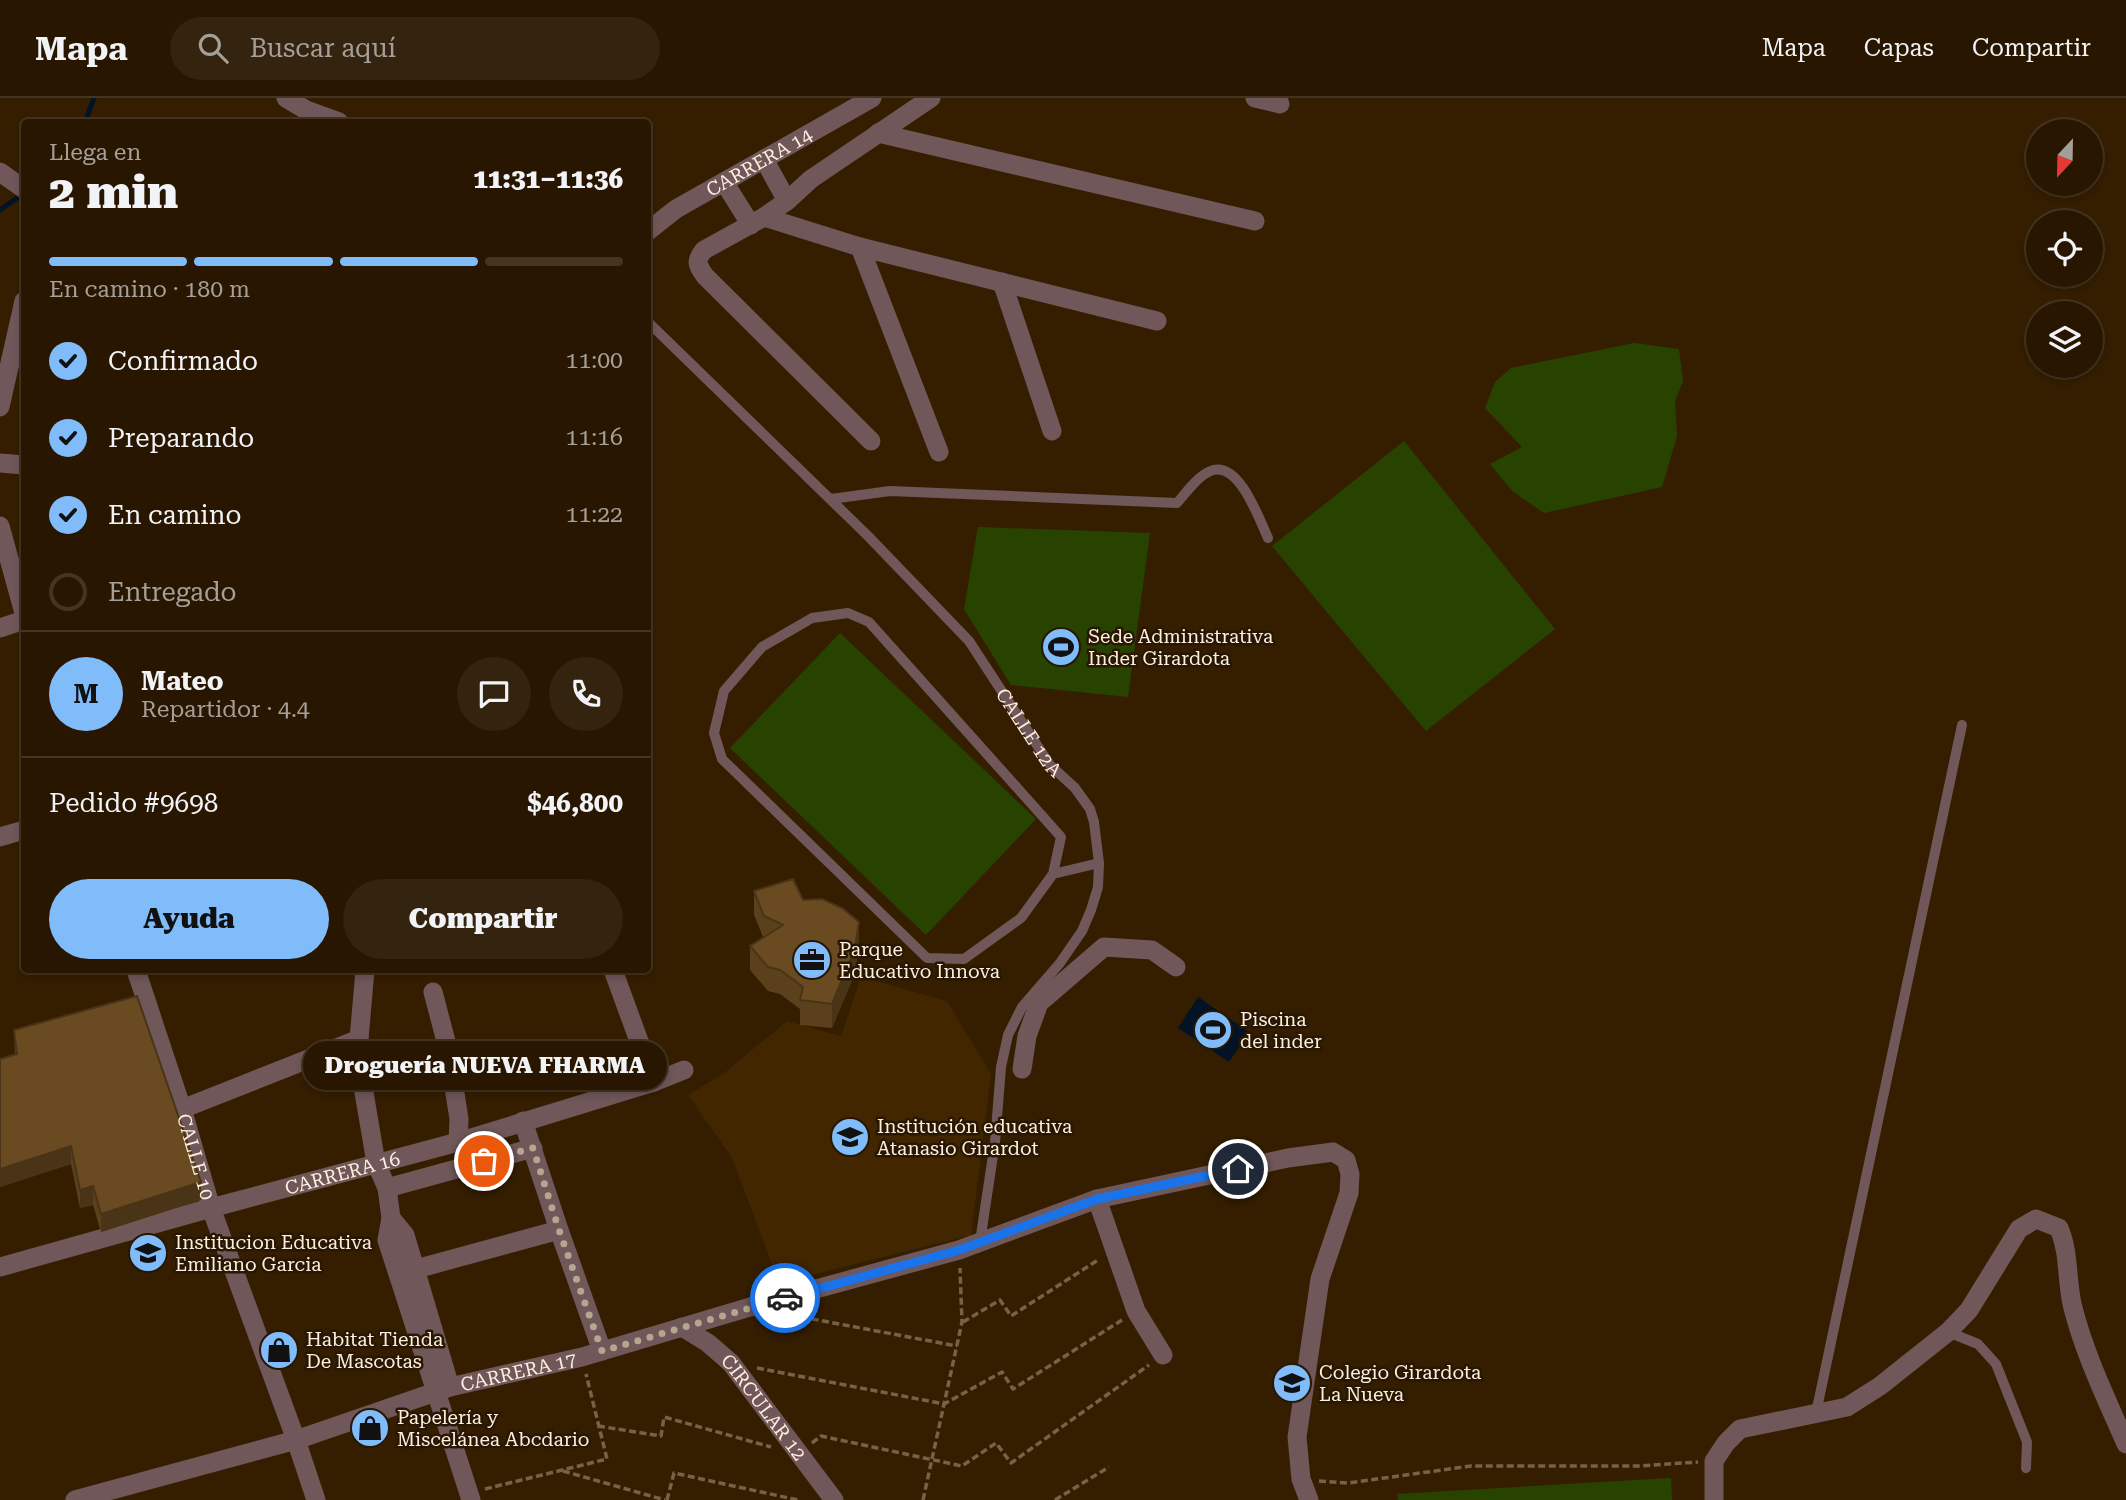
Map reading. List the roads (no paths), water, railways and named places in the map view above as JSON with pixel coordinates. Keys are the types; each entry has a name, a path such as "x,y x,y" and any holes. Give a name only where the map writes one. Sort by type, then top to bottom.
{"street":[{"path":"286,98 306,110 331,119"},
{"name":"CARRERA 14","path":"651,229 676,209 872,98"},
{"path":"871,441 705,276 697,265 697,257 704,250 787,201 811,179 931,98"},
{"path":"1255,98 1280,104"},
{"path":"878,133 1255,221"},
{"path":"764,159 787,201"},
{"path":"0,172 21,186"},
{"path":"724,182 757,221 1157,321"},
{"path":"860,247 939,452"},
{"path":"1002,282 1052,431"},
{"path":"0,407 21,314"},
{"path":"0,463 21,465"},
{"path":"0,526 21,601"},
{"path":"0,628 21,622"},
{"path":"0,837 21,831"},
{"path":"1026,1069 1027,1036 1039,1003 1104,947 1152,950 1176,967"},
{"name":"CALLE 10","path":"137,973 211,1208 316,1500"},
{"path":"365,973 359,1039 360,1069 376,1163 387,1188 391,1217 387,1240 443,1390"},
{"path":"614,973 654,1082"},
{"path":"433,992 448,1049 459,1119 458,1142"},
{"path":"182,1110 359,1039"},
{"name":"CARRERA 16","path":"0,1267 458,1142 654,1082 684,1070"},
{"path":"523,1121 602,1351"},
{"path":"387,1188 533,1148"},
{"name":"CARRERA 17","path":"75,1500 296,1440 443,1390 582,1357 959,1250 1097,1199 1288,1158 1333,1152 1346,1160 1350,1174 1349,1193 1320,1279 1297,1437 1301,1479 1309,1500"},
{"path":"1097,1199 1136,1311 1163,1355"},
{"path":"391,1217 405,1236 416,1269 470,1497"},
{"path":"1714,1500 1714,1461 1740,1429 1847,1407 1880,1386 1948,1332 1969,1310 2019,1230 2036,1219 2059,1228 2066,1243 2070,1297 2079,1332 2126,1444"},
{"path":"416,1269 559,1230"},
{"name":"CIRCULAR 12","path":"682,1327 708,1343 731,1363 834,1500"}],"lane":[{"name":"CALLE 12A","path":"651,325 831,499 969,641 1050,765 1074,788 1090,809 1099,863 1098,887 1082,931 1060,963 1022,1007 1008,1035 1001,1067 995,1142 980,1242"},
{"path":"831,499 890,491 1177,503 1206,473 1215,469 1228,472 1244,488 1268,538"},
{"path":"1053,874 1060,837 869,622 848,613 811,618 762,647 724,691 714,733 722,759 927,958 964,959 1021,918 1053,874 1099,863"},
{"path":"1816,1413 1962,725"},
{"path":"1001,1067 1026,1069"},
{"path":"1948,1332 1978,1344 1996,1364 2027,1442 2026,1468"}],"water":[{"name":"Piscina del inder","path":"1198,997 1249,1032 1229,1062 1178,1028"}],"waterway":[{"path":"86,119 94,98"},
{"path":"0,210 21,195"}],"place":[{"name":"Sede Administrativa Inder Girardota","path":"1061,647"},
{"name":"Parque Educativo Innova","path":"812,960"},
{"name":"Piscina del inder","path":"1213,1030"},
{"name":"Institución educativa Atanasio Girardot","path":"850,1137"},
{"name":"Droguería NUEVA FHARMA","path":"484,1161"},
{"name":"Institucion Educativa Emiliano Garcia","path":"148,1253"},
{"name":"Habitat Tienda De Mascotas","path":"279,1350"},
{"name":"Colegio Girardota La Nueva","path":"1292,1383"},
{"name":"Papelería y Miscelánea Abcdario","path":"370,1428"}]}
